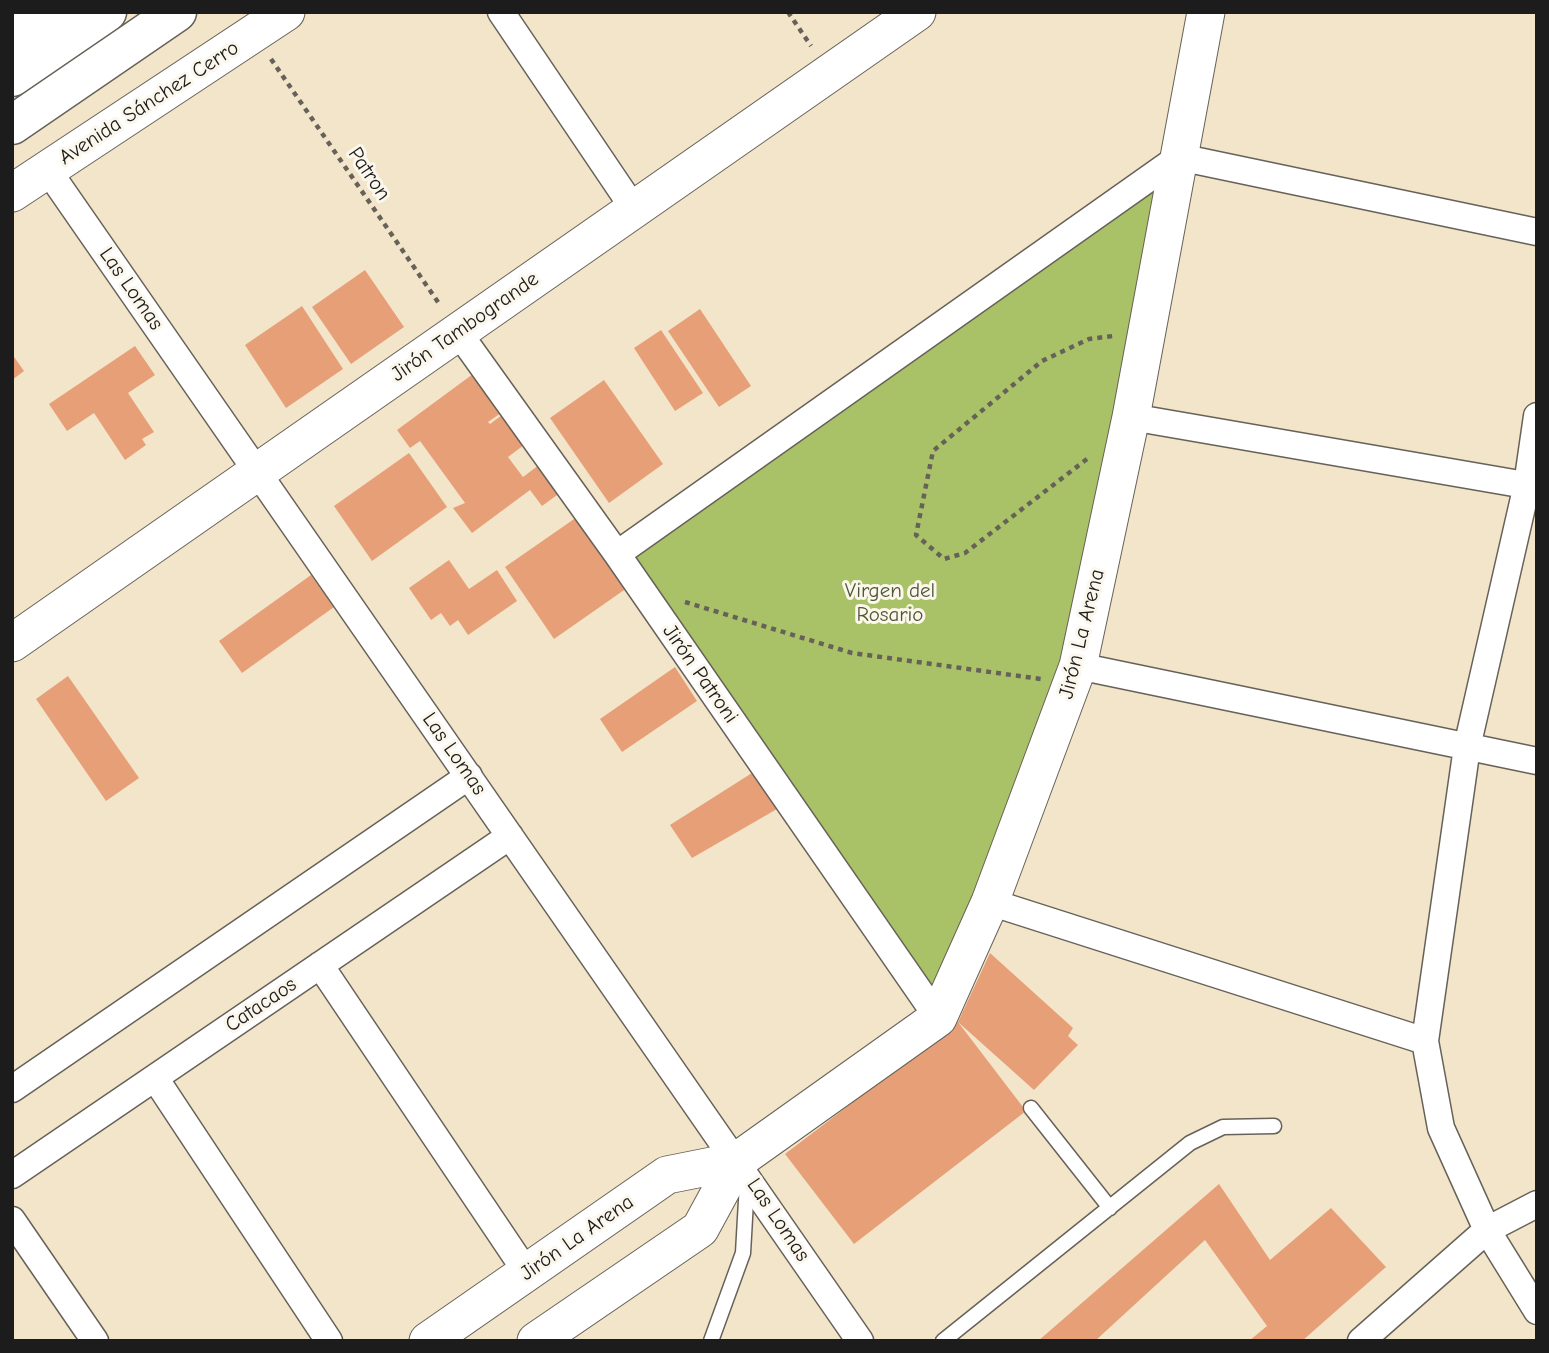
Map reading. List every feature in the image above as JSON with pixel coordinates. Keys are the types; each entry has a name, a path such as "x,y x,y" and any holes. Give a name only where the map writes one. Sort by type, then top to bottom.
{"main road":[{"path":"12,54 55,12"},
{"path":"12,77 107,12"},
{"path":"12,125 177,12"}],"street":[{"path":"12,16 18,12"},
{"name":"Avenida Sánchez Cerro","path":"12,193 286,12"},
{"path":"501,12 634,209"},
{"name":"Jirón Tambogrande","path":"12,642 917,12"},
{"name":"Jirón La Arena","path":"536,1341 700,1229 742,1168 938,1018 990,901 1075,675 1132,416 1179,157 1200,18"},
{"path":"617,554 1179,157 1537,232"},
{"name":"Las Lomas","path":"47,169 860,1341"},
{"name":"Jirón Patroni","path":"458,332 617,554 938,1018"},
{"path":"1132,416 1532,486"},
{"path":"1537,416 1532,486 1467,747 1425,1041 1441,1128 1488,1230 1537,1311"},
{"path":"1075,675 1537,761"},
{"path":"12,1089 469,776"},
{"name":"Catacaos","path":"12,1175 510,836"},
{"path":"990,901 1425,1041"},
{"path":"320,965 527,1273"},
{"path":"155,1078 329,1341"},
{"name":"Jirón La Arena","path":"428,1341 667,1175 742,1168"},
{"path":"1361,1341 1488,1230 1537,1204"},
{"path":"12,1220 95,1341"}],"lane":[{"path":"1031,1108 1110,1208"},
{"path":"943,1341 1190,1143 1223,1127 1274,1126"},
{"path":"711,1341 743,1253 742,1168"}],"path":[{"path":"788,12 831,73"},
{"name":"Patron","path":"254,35 458,332"},
{"path":"1089,457 965,553 944,559 916,535 933,451 1042,361 1088,339 1120,335"},
{"path":"679,600 852,653 1075,675"}],"green space":[{"name":"Virgen del Rosario","path":"1179,157 1078,666 938,1018 617,554"}],"building":[{"path":"365,270 404,327 351,364 312,307"},
{"path":"302,306 343,369 286,408 245,345"},
{"path":"700,309 751,386 719,407 668,331"},
{"path":"661,330 703,393 675,411 634,348"},
{"path":"135,346 155,375 128,393 154,432 142,439 146,445 125,460 94,413 67,431 49,404"},
{"path":"12,354 24,371 12,380"},
{"path":"473,374 501,413 488,422 490,424 502,415 524,445 508,457 523,477 543,462 564,490 542,506 530,490 472,533 453,508 465,503 420,441 410,448 397,430"},
{"path":"604,380 663,464 609,503 550,418"},
{"path":"409,453 447,507 372,561 334,506"},
{"path":"577,517 627,588 554,639 505,567"},
{"path":"449,560 469,589 497,570 517,601 468,635 458,620 450,626 441,613 431,620 409,588"},
{"path":"311,575 334,607 242,673 219,641"},
{"path":"675,667 697,701 622,752 600,719"},
{"path":"68,676 139,778 106,801 36,699"},
{"path":"752,773 777,809 692,858 670,825"},
{"path":"990,953 1073,1028 1068,1036 1078,1045 1034,1090 958,1022"},
{"path":"958,1022 1026,1111 854,1244 785,1154"},
{"path":"1219,1184 1270,1260 1331,1208 1386,1267 1302,1341 1249,1341 1267,1326 1205,1240 1095,1341 1038,1341"}]}
